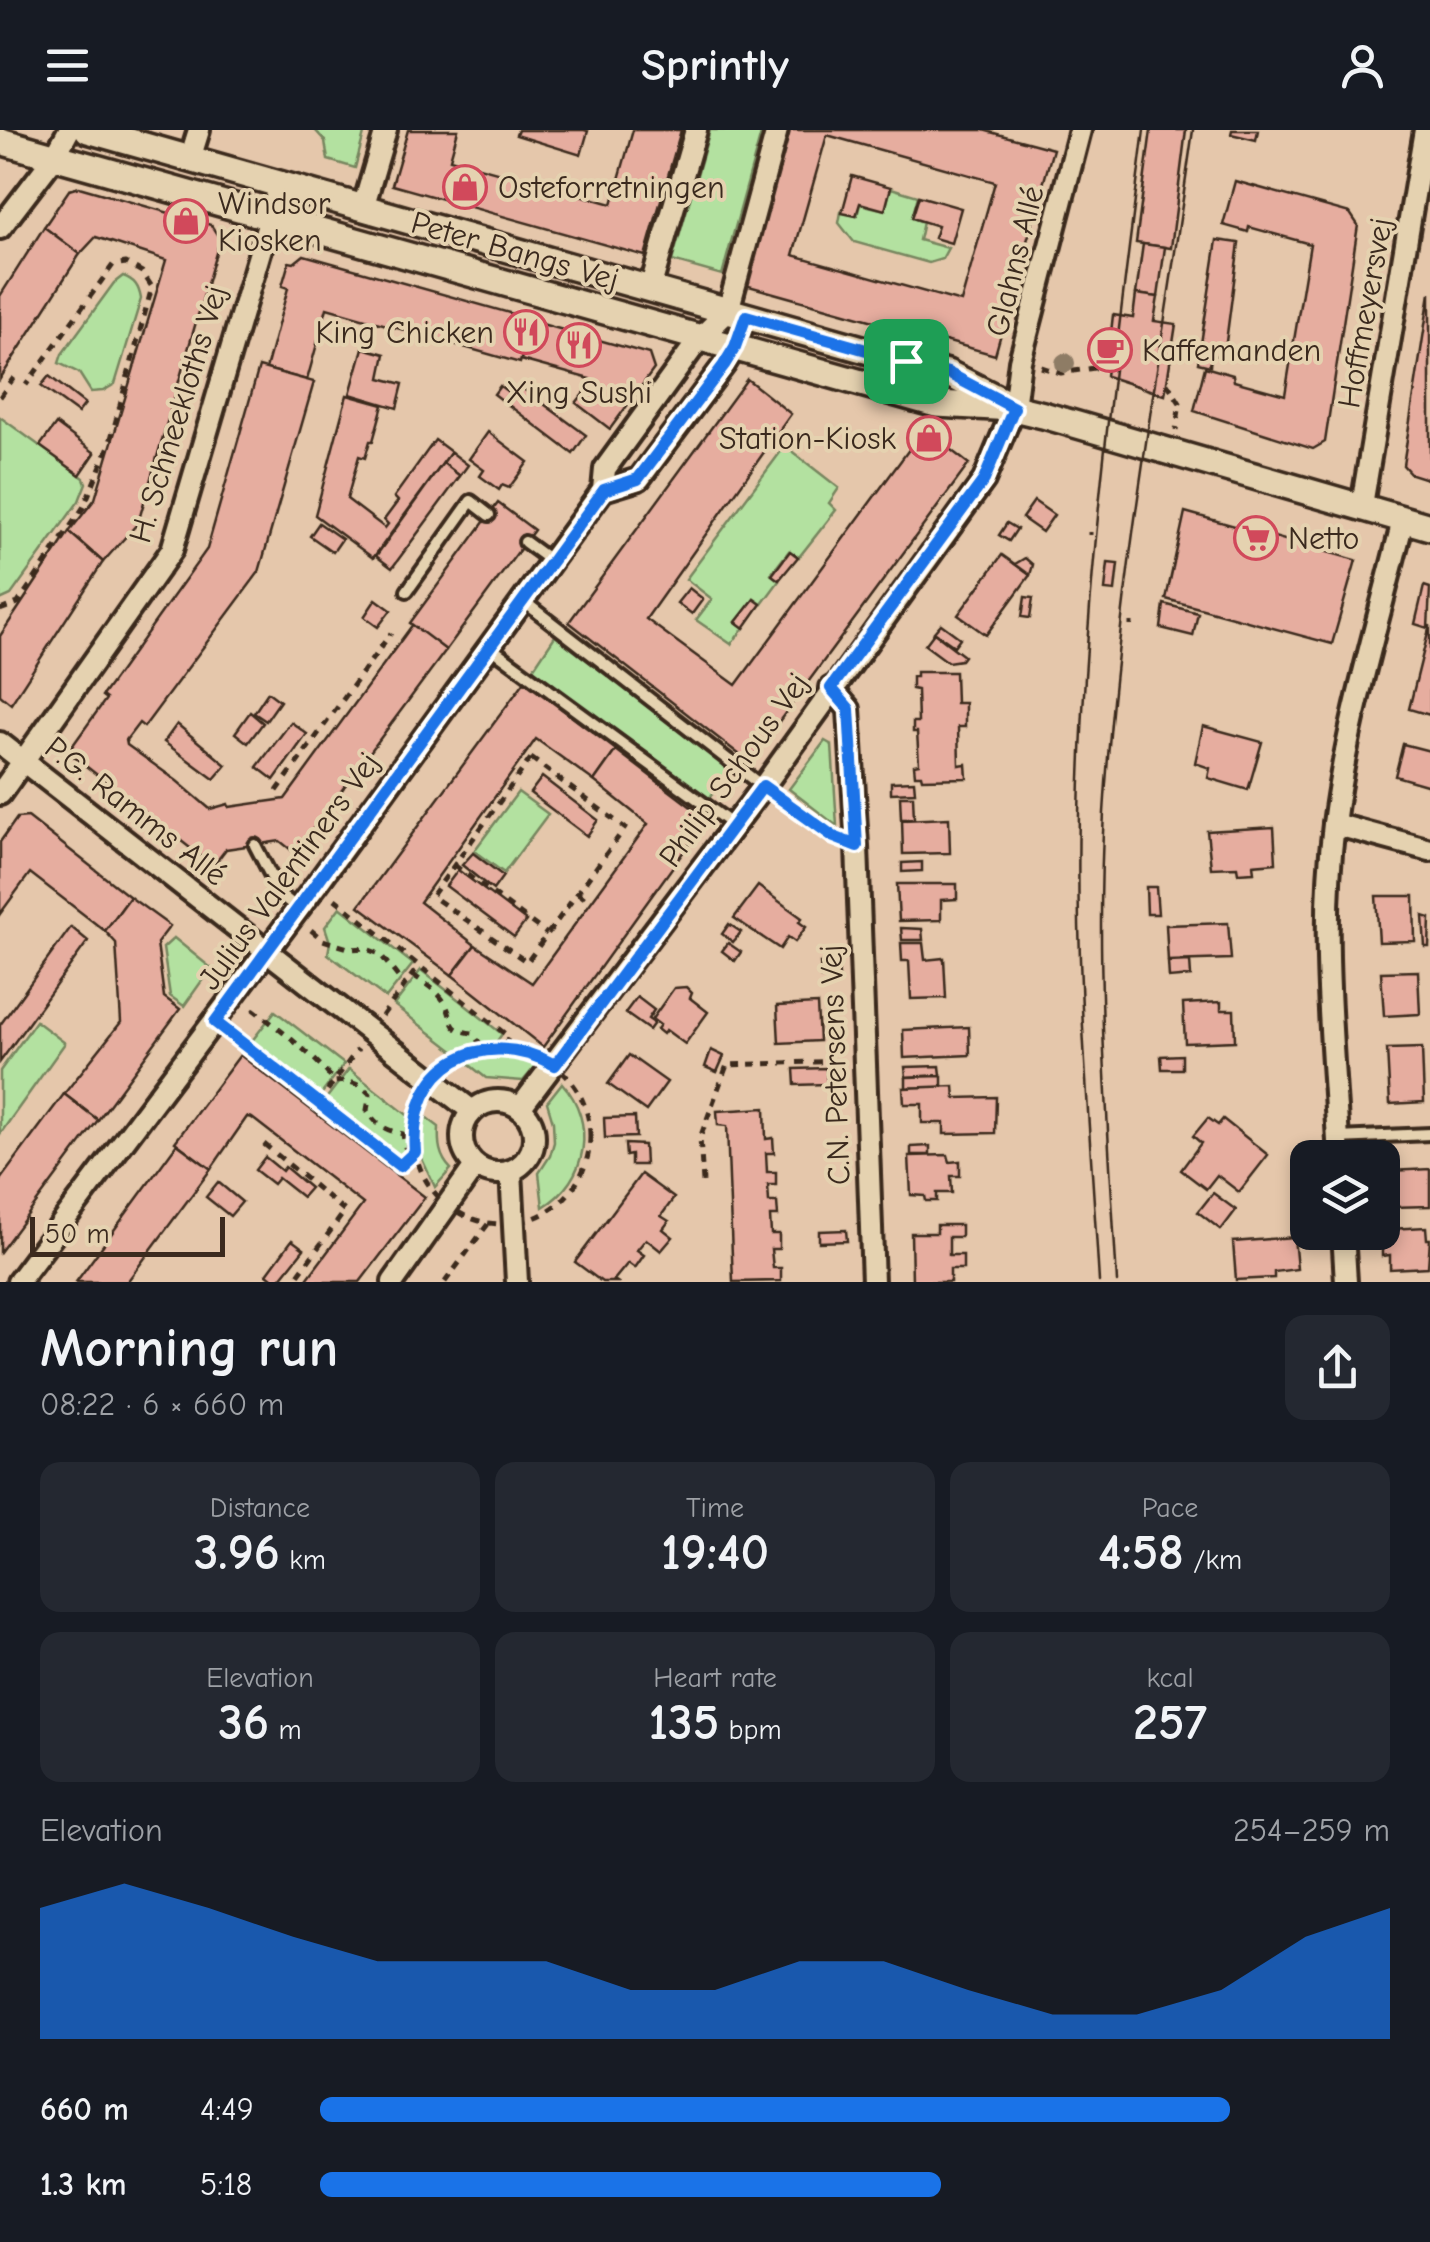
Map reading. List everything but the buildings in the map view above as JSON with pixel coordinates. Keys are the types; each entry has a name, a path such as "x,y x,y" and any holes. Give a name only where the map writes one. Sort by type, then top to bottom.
{"street":[{"path":"0,228 55,156 69,130"},
{"name":"Peter Bangs Vej","path":"88,130 948,373 1014,408 1430,527"},
{"path":"181,190 199,130"},
{"path":"354,238 386,130"},
{"path":"642,320 696,130"},
{"path":"737,313 776,130"},
{"name":"Glahns Allé","path":"1014,408 1020,361 1080,130"},
{"name":"Hoffmeyersvej","path":"1362,505 1424,189 1425,130"},
{"name":"Peter Bangs Vej","path":"0,141 936,404 1014,408"},
{"name":"H. Schneekloths Vej","path":"0,794 172,550 280,184"},
{"name":"Julius Valentiners Vej","path":"18,1282 318,884 604,490 605,469 700,338 737,313"},
{"name":"Julius Valentiners Vej","path":"604,490 638,479 735,347 737,313"},
{"name":"Philip Schous Vej","path":"520,1108 763,786 984,480 1014,408"},
{"path":"1338,1140 1327,962 1334,824 1403,520"},
{"name":"C.N. Petersens Vej","path":"831,688 849,709 873,1282"},
{"name":"P.G. Ramms Allé","path":"0,743 472,1111"},
{"path":"1334,824 1430,850"},
{"path":"495,1100 520,1108 528,1118 534,1142 522,1165 510,1172 486,1172 475,1166 465,1154 461,1140 463,1124 472,1111 495,1100"},
{"path":"393,1282 475,1166"},
{"path":"510,1172 517,1282"},
{"path":"1344,1250 1346,1282"}],"lane":[{"path":"407,591 471,501 490,515"},
{"path":"525,542 551,562"},
{"path":"522,600 763,786"},
{"path":"490,647 733,825"},
{"path":"255,845 281,895 296,913"},
{"path":"1391,1140 1430,1134"}],"path":[{"path":"0,610 18,603 83,508 108,446 152,287 142,272 126,262 113,265 26,385"},
{"path":"1020,361 1062,373 1107,366"},
{"path":"0,397 15,376"},
{"path":"1167,384 1180,403 1172,453"},
{"path":"276,791 391,633"},
{"path":"531,758 625,828 578,893 527,962 432,896 531,758"},
{"path":"763,786 834,837 857,846"},
{"path":"454,865 547,934"},
{"path":"318,884 509,1038 503,1047"},
{"path":"578,893 590,903"},
{"path":"296,913 323,940 380,954 405,986"},
{"path":"412,975 446,1004 450,1024 459,1031 473,1032 484,1050"},
{"path":"234,996 293,1040 329,1073 333,1082 346,1080 361,1086 370,1094 367,1110 374,1122 384,1130 403,1134 405,1147 415,1152"},
{"path":"215,1022 400,1166 415,1152"},
{"path":"503,1047 530,1052 555,1065 576,1086 588,1113 591,1143 584,1172 567,1197 543,1215 515,1224 488,1224 447,1206 421,1172 415,1152 416,1114 433,1080 452,1063 503,1047"},
{"path":"703,1182 700,1138 727,1065 864,1060"},
{"path":"264,1144 345,1211 293,1282"},
{"path":"445,1282 488,1224"}],"green space":[{"path":"315,130 365,130 355,168 328,160 325,141"},
{"path":"710,130 762,130 722,275 672,261"},
{"path":"891,188 918,196 912,218 923,222 919,240 948,248 942,259 929,263 854,242 839,223 841,212 857,216 860,204 885,210"},
{"path":"123,276 136,284 141,299 115,384 91,392 79,373 59,363 114,283"},
{"path":"0,417 86,483 79,501 11,595 0,600"},
{"path":"785,446 839,488 829,503 836,510 799,557 789,551 771,574 779,581 762,604 754,599 736,622 744,628 731,644 696,620 712,599 686,579"},
{"path":"555,636 731,769 707,801 531,672"},
{"path":"825,741 832,745 837,826 789,789"},
{"path":"518,792 548,814 504,873 474,851"},
{"path":"340,907 413,964 386,998 328,954 330,942 325,927"},
{"path":"174,938 211,968 184,1006 170,996 163,948"},
{"path":"421,970 502,1034 495,1044 455,1052 394,1005"},
{"path":"275,1011 344,1064 317,1100 248,1046"},
{"path":"36,1021 65,1043 0,1134 0,1071"},
{"path":"483,1055 540,1061 523,1081 486,1078 466,1062"},
{"path":"349,1069 410,1117 409,1155 401,1164 322,1104"},
{"path":"562,1083 580,1115 582,1150 570,1182 543,1207 539,1173 554,1142 547,1102"},
{"path":"423,1115 439,1127 440,1150 451,1169 435,1187 417,1148"}],"tram line":[{"path":"1099,1282 1079,931 1082,729 1102,472 1144,130"},
{"path":"1117,1282 1102,989 1104,813 1130,556 1193,130"}],"place":[{"name":"Osteforretningen","path":"465,187"},
{"name":"Windsor Kiosken","path":"186,221"},
{"name":"King Chicken","path":"526,332"},
{"name":"Xing Sushi","path":"579,345"},
{"name":"Kaffemanden","path":"1110,350"},
{"name":"Station-Kiosk","path":"929,438"},
{"name":"Netto","path":"1256,538"}],"route":[{"path":"746,316 906,361 948,373 1014,408 984,480 831,688 849,709 857,846 834,837 763,786 555,1065 530,1052 503,1047 476,1051 452,1063 422,1097 416,1114 415,1152 400,1166 215,1022 604,490 638,479 724,365 746,316"}]}
